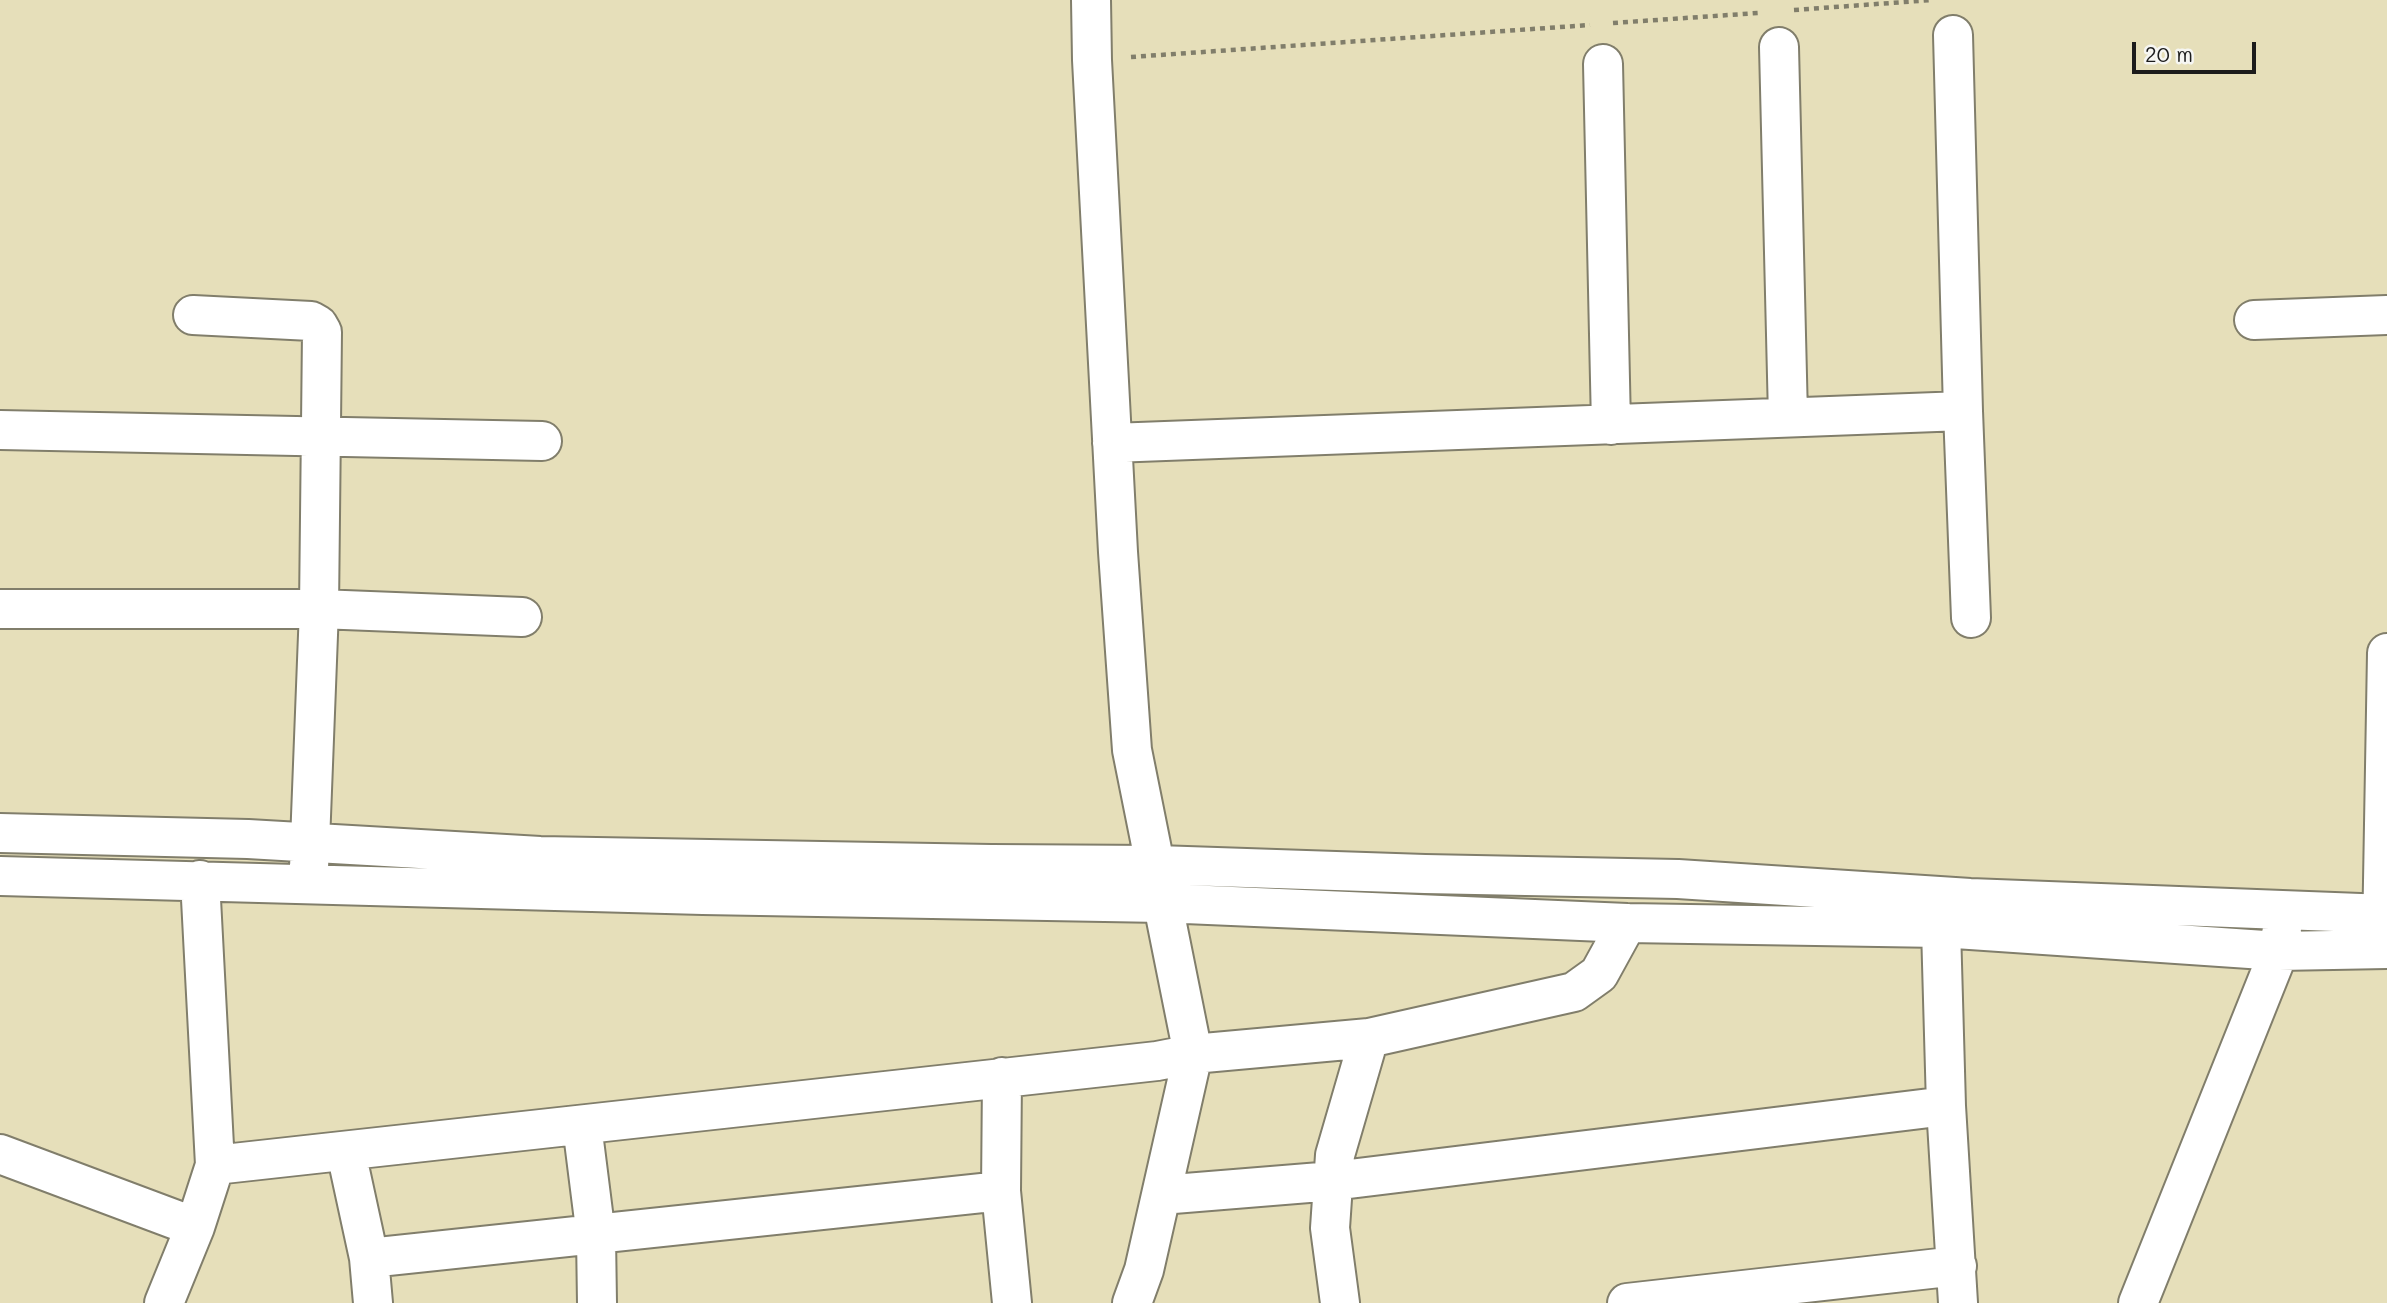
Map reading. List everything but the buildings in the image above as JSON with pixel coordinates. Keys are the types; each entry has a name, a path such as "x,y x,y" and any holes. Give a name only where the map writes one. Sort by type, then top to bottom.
{"street":[{"path":"1091,0 1112,443 1132,750 1193,1054 1144,1270 1132,1303"},
{"path":"1776,23 1788,417"},
{"path":"1952,35 1971,618"},
{"path":"1603,64 1611,425"},
{"path":"193,314 311,321 318,325 322,332 319,609 309,883"},
{"path":"2254,320 2387,315"},
{"path":"1112,443 1963,411"},
{"path":"0,430 542,441"},
{"path":"0,609 319,609 522,617"},
{"path":"2384,932 2387,653"},
{"path":"0,833 248,839 540,856 1157,865 1678,880 1970,898 2284,909 2384,932"},
{"path":"0,876 703,895 1162,903 1627,923 1941,928 2279,951 2384,932"},
{"path":"164,1303 195,1227 215,1165 200,880"},
{"path":"2138,1303 2279,951 2284,909"},
{"path":"215,1165 1157,1061 1193,1054 1369,1038 1574,992 1599,974 1627,923"},
{"path":"1941,928 1946,1107 1958,1303"},
{"path":"1340,1303 1330,1228 1335,1155 1369,1038"},
{"path":"1002,1077 1001,1191 1012,1303"},
{"path":"1161,1195 1333,1181 1946,1107"},
{"path":"582,1125 596,1236 597,1303"},
{"path":"346,1152 369,1258 373,1303"},
{"path":"0,1154 195,1227"},
{"path":"369,1258 1001,1191"},
{"path":"1627,1303 1957,1266"}],"path":[{"path":"1092,60 1776,23 1934,0"}]}
